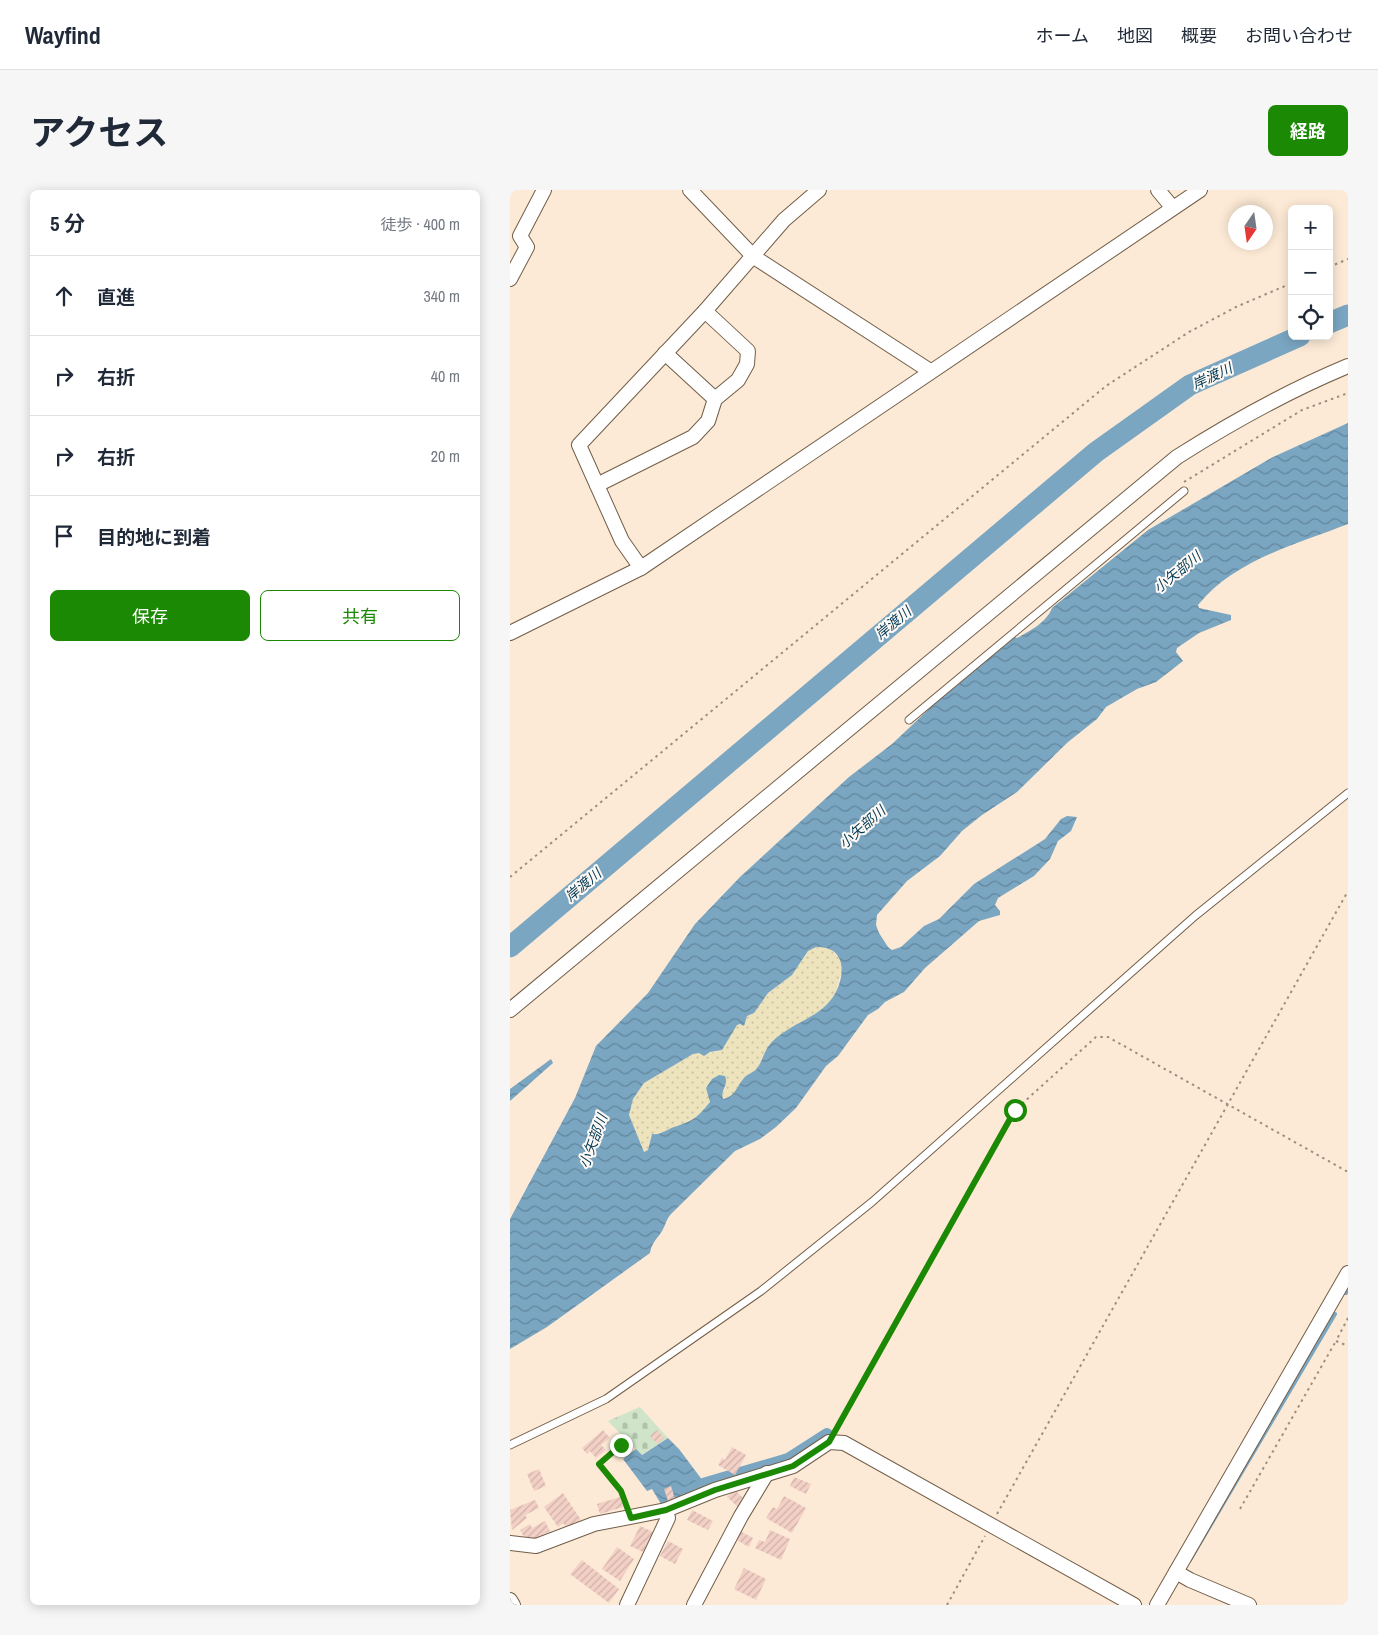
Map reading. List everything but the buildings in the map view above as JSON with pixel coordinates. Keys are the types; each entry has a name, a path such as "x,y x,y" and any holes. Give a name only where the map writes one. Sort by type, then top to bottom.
{"street":[{"path":"510,279 527,248 520,236 544,190"},
{"path":"690,190 754,257 930,372"},
{"path":"641,568 622,541 579,445 706,311 784,220 819,190"},
{"path":"1158,190 1172,207"},
{"path":"510,633 641,568 1172,207 1200,190"},
{"path":"597,485 693,437 708,421 715,399 738,380 748,364 748,351 706,311"},
{"path":"666,353 715,399"},
{"path":"510,1010 1177,457 1219,430 1278,397 1348,366"},
{"path":"1157,1605 1182,1575 1348,1273"},
{"path":"510,1544 536,1546 594,1524 666,1510 715,1490 793,1466 829,1442 844,1443 1134,1605"},
{"path":"694,1605 741,1516 767,1473"},
{"path":"627,1605 668,1518 666,1510"},
{"path":"1182,1575 1249,1605"},
{"path":"510,1600 513,1605"}],"lane":[{"path":"909,720 1184,490"},
{"path":"510,1445 606,1399 761,1291 872,1202 1195,916 1348,793"}],"path":[{"path":"1333,265 1348,259"},
{"path":"510,877 1106,386 1189,332 1236,307 1288,285"},
{"path":"1184,490 1180,484 1302,410 1348,393"},
{"path":"947,1605 1226,1104 1348,891"},
{"path":"829,1442 1015,1110 1096,1037 1108,1037 1348,1172"},
{"path":"1240,1509 1348,1318"},
{"path":"1336,1342 1348,1346"},
{"path":"625,1438 621,1445 599,1464 621,1491 631,1518"}],"sand":[{"path":"816,947 830,949 840,959 842,970 835,994 827,1005 807,1020 779,1036 765,1051 757,1070 743,1079 735,1093 723,1100 721,1095 726,1087 706,1086 710,1099 707,1107 701,1114 685,1124 651,1135 648,1150 644,1152 629,1115 633,1099 644,1083 693,1054 699,1053 702,1055 722,1050 737,1025 741,1024 768,993 792,975 808,951"}],"green space":[{"path":"640,1407 668,1438 641,1455 608,1421"}],"water":[{"name":"小矢部川","path":"1348,423 1348,524 1267,555 1229,576 1198,605 1199,608 1231,615 1231,620 1199,633 1177,648 1176,652 1183,661 1156,682 1137,689 1106,707 1097,719 1068,742 1017,792 962,831 940,856 907,881 877,915 876,925 879,933 892,950 901,947 924,926 939,919 974,884 1045,839 1061,819 1067,816 1077,817 1071,831 1058,841 1050,859 1034,876 998,898 995,905 1000,911 1000,915 979,921 925,968 904,992 885,1002 868,1015 838,1056 826,1066 796,1108 760,1139 735,1151 671,1214 662,1232 653,1244 650,1253 547,1327 510,1349 510,1219 575,1098 596,1046 648,993 695,924 740,877 849,777 892,744 946,693 1015,637 1017,638 1038,626 1052,608 1148,530 1273,457","holes":["819,947 835,952 842,969 837,991 830,1001 812,1016 780,1035 771,1043 757,1069 743,1079 731,1096 723,1099 722,1096 726,1082 725,1076 719,1075 712,1079 706,1088 710,1102 702,1112 686,1123 661,1133 652,1134 648,1150 644,1152 629,1115 633,1099 644,1083 693,1054 699,1053 704,1056 710,1052 722,1050 737,1025 744,1026 747,1016 754,1013 768,993 792,975 808,951"]},
{"path":"551,1059 553,1063 510,1101 510,1089"},
{"path":"668,1438 679,1449 706,1485 684,1496 661,1504 652,1489 647,1491 623,1459 636,1449 642,1455"}],"waterway":[{"name":"岸渡川","path":"1333,321 1348,315"},
{"name":"岸渡川","path":"510,947 1096,452 1190,385 1291,340"},
{"path":"1190,1560 1335,1314"},
{"path":"689,1491 703,1484 788,1459 827,1434"}],"route":[{"path":"621,1445 599,1464 621,1491 631,1518 666,1510 715,1490 793,1466 829,1442 1015,1110"}]}
